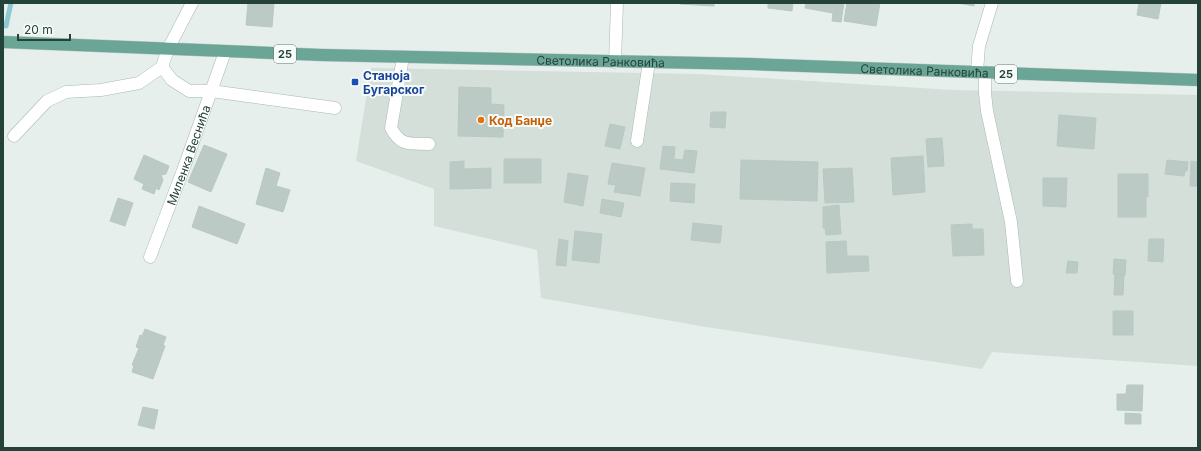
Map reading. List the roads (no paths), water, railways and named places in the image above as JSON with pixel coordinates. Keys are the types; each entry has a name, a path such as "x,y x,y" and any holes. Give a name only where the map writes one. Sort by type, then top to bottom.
{"main road":[{"name":"Светолика Ранковића","path":"3,42 225,52 751,64 1198,80"}],"street":[{"path":"14,136 47,101 66,92 101,90 139,84 162,67 168,49 192,3"},
{"path":"615,62 618,3"},
{"path":"992,3 979,46 981,73 987,111 1011,222 1017,281"},
{"name":"Миленка Веснића","path":"150,257 225,52"},
{"path":"403,57 391,128 396,138 404,142 429,144"},
{"path":"637,141 649,62"},
{"path":"162,67 172,80 189,91 211,91 335,108"}],"waterway":[{"path":"6,26 11,3"}],"place":[{"name":"Станоја Бугарског","path":"355,82"},
{"name":"Код Банџе","path":"481,120"}]}
